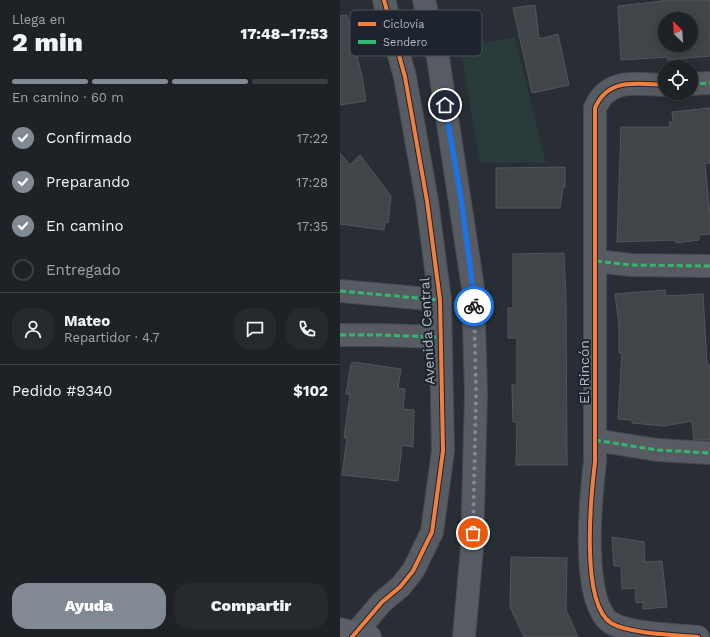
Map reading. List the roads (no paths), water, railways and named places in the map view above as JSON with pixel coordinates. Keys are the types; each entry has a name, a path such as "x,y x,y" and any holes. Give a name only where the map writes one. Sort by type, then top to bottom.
{"street":[{"name":"Avenida Central","path":"384,0 387,10"},
{"path":"424,0 426,10"},
{"name":"Avenida Central","path":"354,634 382,602 400,587 413,571 432,532 443,450 439,337 440,300 427,201 405,77 399,56"},
{"path":"438,56 461,198 473,288 476,394 472,548 464,637"},
{"path":"698,84 710,83"},
{"name":"El Rincón","path":"658,85 624,84 614,86 599,99 595,108 595,462 590,505 590,536 595,593 604,618 613,624 628,629 698,637"},
{"path":"427,201 461,198"},
{"path":"596,261 631,265 710,266"},
{"path":"340,291 440,300"},
{"path":"340,335 381,334 439,337"},
{"path":"595,440 657,450 710,453"}]}
